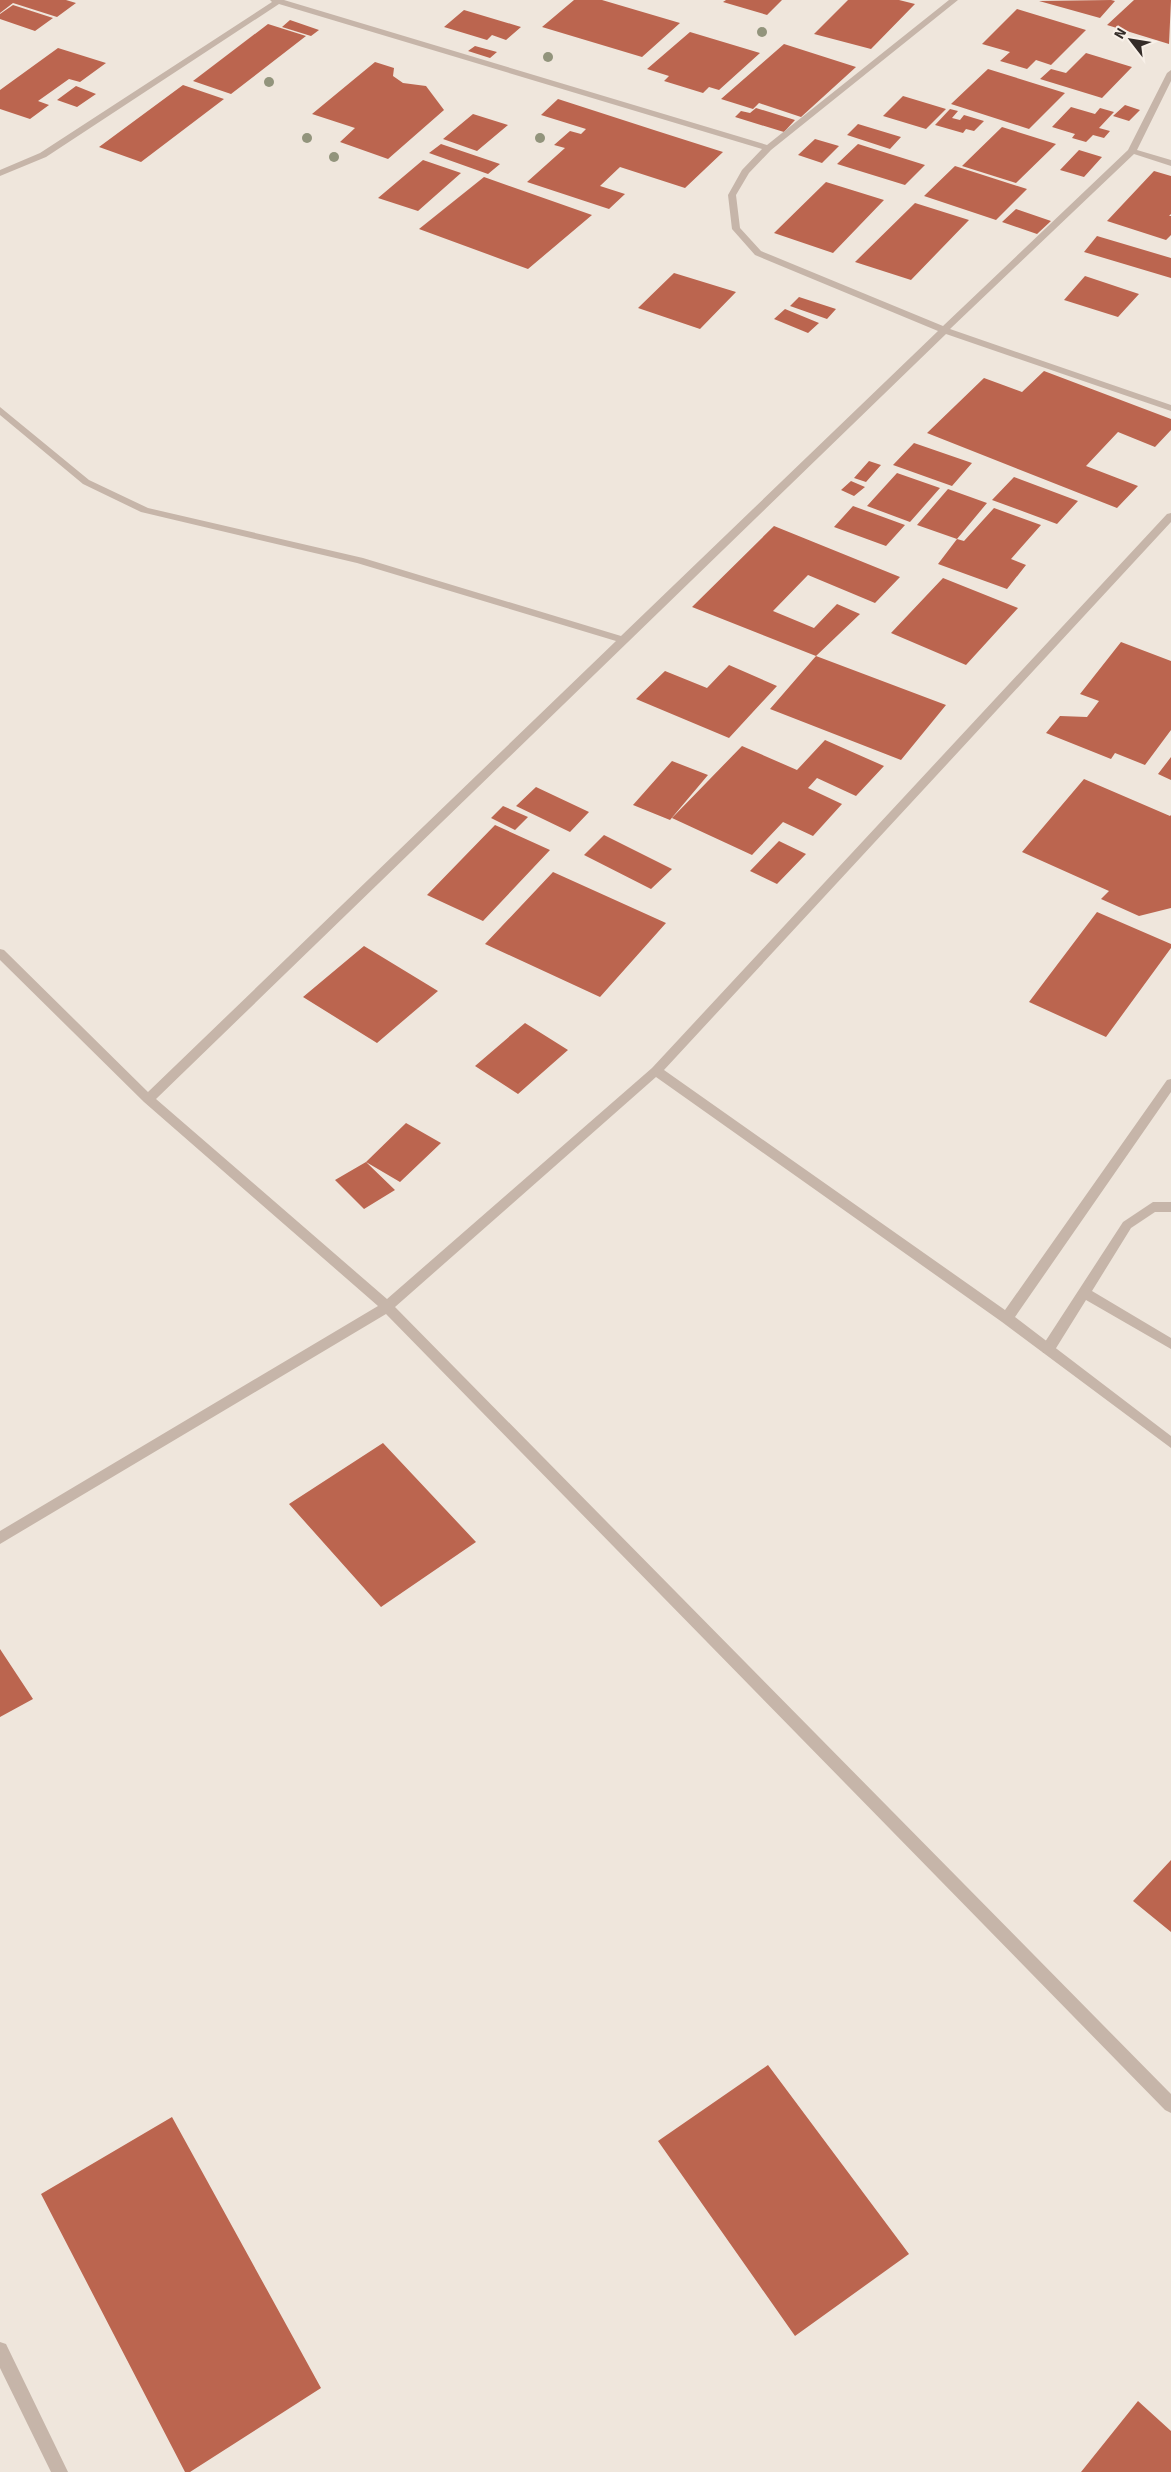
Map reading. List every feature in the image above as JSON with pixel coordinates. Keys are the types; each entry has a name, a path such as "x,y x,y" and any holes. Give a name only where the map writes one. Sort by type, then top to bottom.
{"street":[{"path":"0,173 43,155 278,0 768,148"},
{"path":"954,0 768,148 745,172 732,195 736,229 758,253 944,330 1171,408"},
{"path":"148,1099 944,330 1132,151 1171,74"},
{"path":"1132,151 1171,163"},
{"path":"0,410 86,482 145,510 359,560 623,640"},
{"path":"0,1538 386,1307 656,1072 1171,516"},
{"path":"0,952 148,1099 386,1307 1171,2105"},
{"path":"656,1072 1007,1318 1171,1443"},
{"path":"1007,1318 1171,1082"},
{"path":"1048,1349 1127,1225 1153,1207 1171,1207"},
{"path":"1084,1292 1171,1344"},
{"path":"0,2350 60,2472"}],"building":[{"path":"0,0 66,0 76,3 57,17 13,3 0,13"},
{"path":"574,0 602,0 680,23 642,57 542,27"},
{"path":"726,0 782,0 767,15 723,2"},
{"path":"848,0 899,0 915,4 871,49 814,34"},
{"path":"1134,0 1171,0 1169,44 1107,25"},
{"path":"1039,1 1115,1 1100,18"},
{"path":"13,5 53,18 35,31 0,19 0,14"},
{"path":"1017,9 1086,30 1051,65 1036,60 1027,69 1000,61 1010,52 982,44"},
{"path":"464,10 521,27 506,40 492,35 487,40 444,27"},
{"path":"290,20 319,30 311,36 282,27"},
{"path":"268,24 306,36 231,94 193,81"},
{"path":"690,32 760,53 719,90 709,87 703,93 664,81 669,76 647,69"},
{"path":"784,44 856,67 801,117 759,103 753,109 721,99"},
{"path":"475,46 497,52 490,58 468,51"},
{"path":"58,48 106,63 80,82 69,79 38,101 49,105 30,119 0,109 0,90"},
{"path":"1086,53 1132,67 1102,98 1040,79 1051,69 1066,73"},
{"path":"375,62 394,68 393,76 403,83 426,86 444,110 388,159 340,142 355,128 312,114"},
{"path":"988,69 1065,93 1029,129 951,104"},
{"path":"183,85 224,99 141,162 99,147"},
{"path":"76,86 96,94 77,107 57,100"},
{"path":"903,96 946,109 926,129 883,116"},
{"path":"558,99 723,152 685,188 620,167 600,186 625,194 609,209 527,182 565,148 554,145 570,131 581,134 586,129 541,115"},
{"path":"1125,105 1140,110 1129,121 1113,116"},
{"path":"1071,107 1095,114 1100,108 1114,112 1099,128 1110,131 1104,138 1093,135 1086,142 1072,138 1075,134 1052,127"},
{"path":"756,108 795,120 784,132 735,117 741,111 750,113"},
{"path":"950,109 958,111 952,118 960,120 964,115 984,121 974,131 966,129 963,133 935,125"},
{"path":"473,114 508,125 477,151 443,139"},
{"path":"858,124 901,137 890,149 847,135"},
{"path":"1002,127 1056,144 1016,183 962,166"},
{"path":"815,139 839,146 822,163 798,155"},
{"path":"441,144 500,164 488,174 429,153"},
{"path":"858,144 925,165 905,185 837,164"},
{"path":"1079,150 1102,157 1084,177 1060,170"},
{"path":"423,160 461,173 418,211 378,198"},
{"path":"955,166 1027,189 996,220 924,196"},
{"path":"1154,171 1171,176 1171,214 1169,216 1171,216 1171,235 1166,240 1107,221"},
{"path":"484,177 592,215 528,269 419,229"},
{"path":"826,182 884,200 833,253 774,233"},
{"path":"915,203 969,220 911,280 855,262"},
{"path":"1016,209 1051,221 1037,234 1002,222"},
{"path":"1097,236 1171,258 1171,278 1084,252"},
{"path":"674,273 736,292 700,329 638,308"},
{"path":"1085,276 1139,294 1118,317 1064,300"},
{"path":"799,297 836,309 827,319 790,306"},
{"path":"785,309 819,323 808,333 774,319"},
{"path":"1044,371 1171,419 1171,430 1155,447 1118,432 1086,466 1138,486 1117,508 927,433 984,378 1022,392"},
{"path":"914,443 972,463 952,486 893,465"},
{"path":"869,461 881,465 866,482 854,478"},
{"path":"897,473 940,488 910,522 867,506"},
{"path":"1014,477 1078,501 1057,524 992,500"},
{"path":"851,481 865,487 854,496 841,490"},
{"path":"948,489 987,503 957,539 917,525"},
{"path":"853,506 905,525 886,546 834,527"},
{"path":"994,508 1041,525 1011,559 1026,565 1007,589 938,564 957,539 964,541"},
{"path":"774,526 900,577 875,603 808,575 773,611 814,628 837,604 860,614 816,656 692,607"},
{"path":"943,578 1018,608 966,665 891,633"},
{"path":"1121,642 1171,661 1171,730 1145,765 1115,753 1111,759 1046,733 1060,716 1087,717 1099,701 1080,694"},
{"path":"816,656 946,705 901,760 770,709"},
{"path":"729,665 777,686 729,738 636,699 665,671 707,688"},
{"path":"825,740 884,766 856,796 817,778 808,788 842,804 813,836 783,822 752,855 672,818 742,746 797,770"},
{"path":"1171,757 1171,780 1158,774"},
{"path":"672,761 708,775 670,820 633,805"},
{"path":"1084,779 1171,815 1171,908 1139,916 1101,899 1109,891 1022,852"},
{"path":"536,787 589,812 570,832 516,806"},
{"path":"503,806 528,817 515,830 491,818"},
{"path":"495,825 550,850 483,921 427,895"},
{"path":"604,835 672,869 651,889 584,855"},
{"path":"779,841 806,854 777,884 750,871"},
{"path":"553,872 666,923 600,997 485,944"},
{"path":"1097,912 1171,944 1171,948 1106,1037 1029,1002"},
{"path":"364,946 438,991 377,1043 303,997"},
{"path":"525,1023 568,1050 518,1094 475,1066"},
{"path":"406,1123 441,1143 400,1182 366,1162"},
{"path":"366,1162 395,1190 364,1209 335,1180"},
{"path":"383,1443 476,1542 381,1607 289,1504"},
{"path":"0,1649 33,1699 0,1717"},
{"path":"1171,1860 1171,1932 1133,1901"},
{"path":"768,2065 909,2254 795,2336 658,2141"},
{"path":"172,2117 321,2388 190,2472 185,2472 41,2194"},
{"path":"1138,2401 1171,2431 1171,2472 1081,2472"}]}
